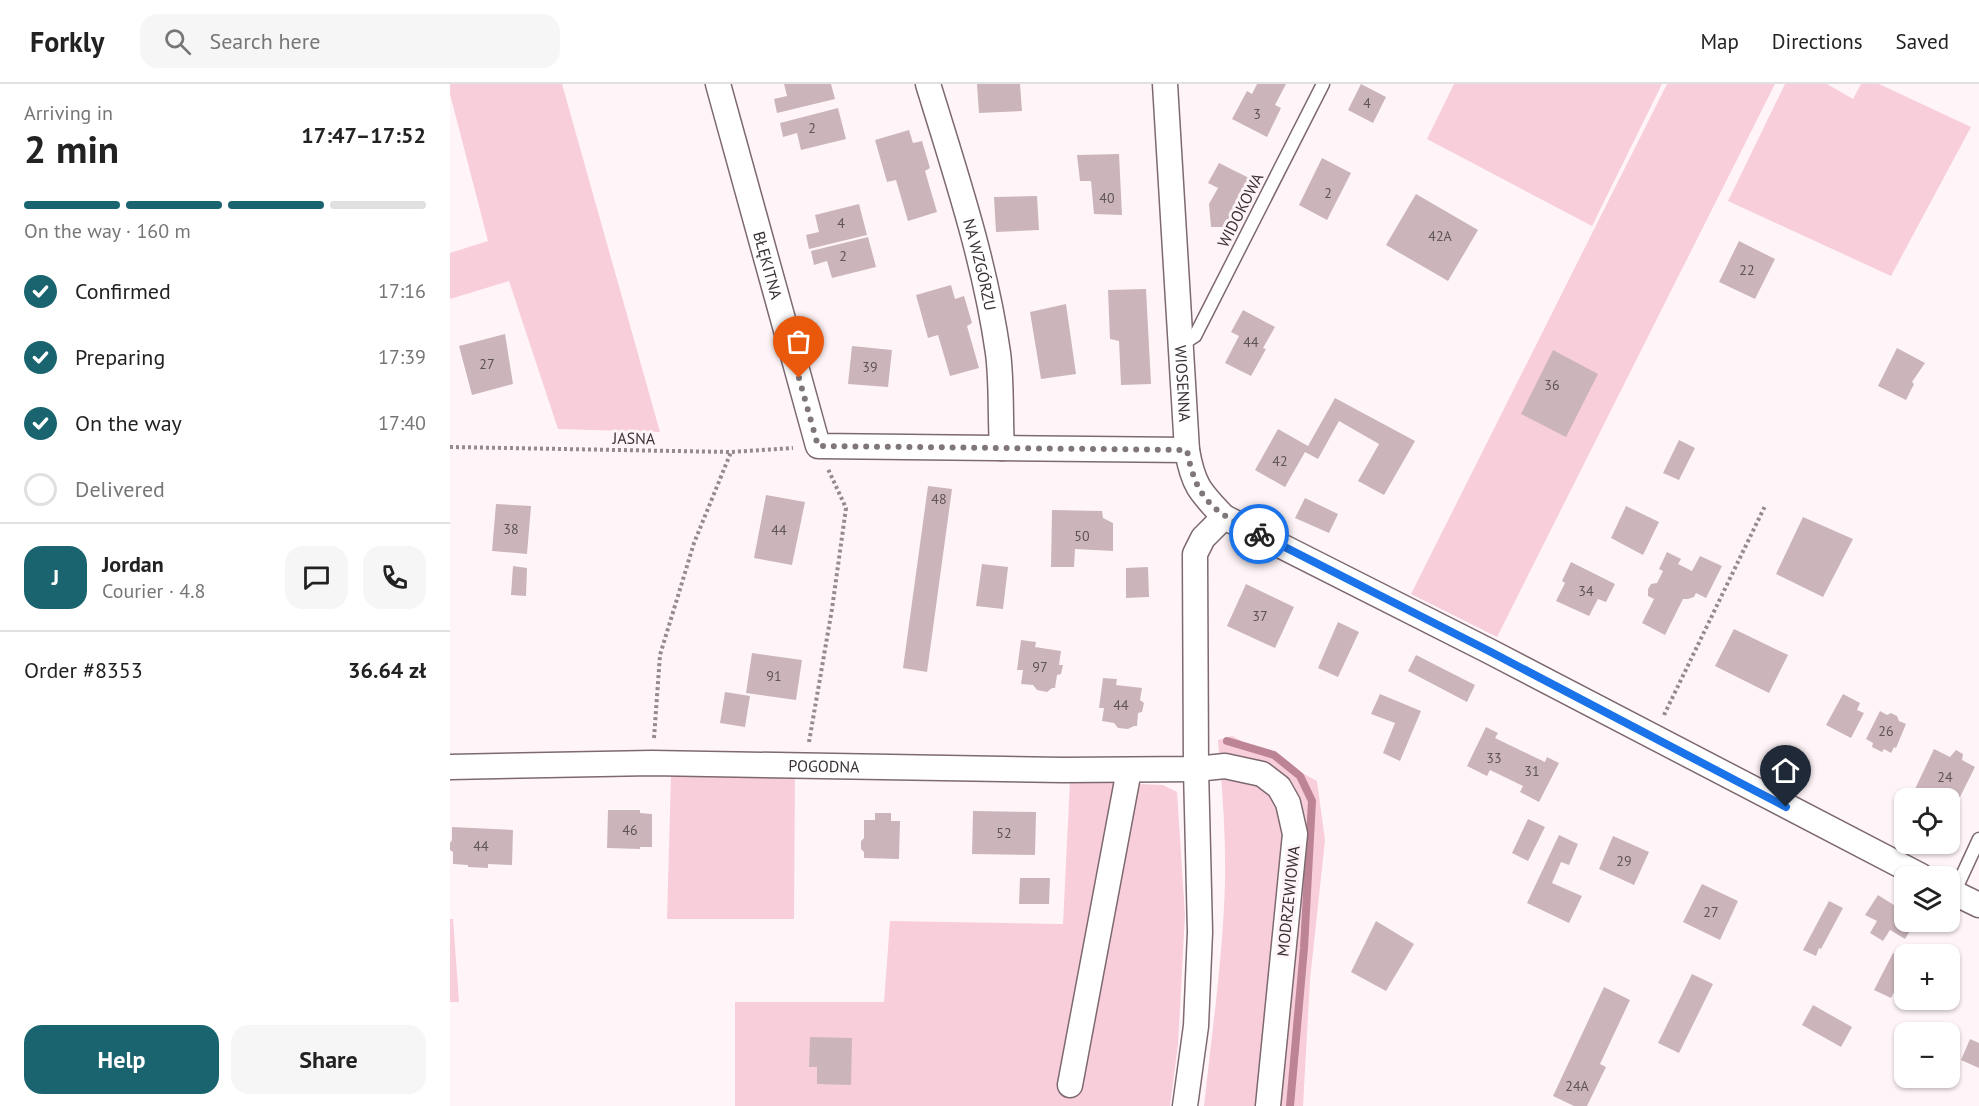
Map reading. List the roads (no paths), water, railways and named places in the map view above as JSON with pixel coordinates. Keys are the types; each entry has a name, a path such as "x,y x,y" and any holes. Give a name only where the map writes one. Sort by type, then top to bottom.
{"street":[{"name":"BŁĘKITNA","path":"718,84 818,446 1002,448"},
{"name":"NA WZGÓRZU","path":"928,84 955,172 986,289 998,354 1002,448"},
{"name":"WIOSENNA","path":"1166,84 1187,450 1190,470 1199,491 1224,517 1478,645 1902,866"},
{"path":"1002,448 1187,450"},
{"path":"1185,1106 1196,1026 1200,932 1196,769 1195,554 1203,538 1224,517"},
{"name":"POGODNA","path":"450,767 652,763 805,767 1196,769"},
{"name":"MODRZEWIOWA","path":"1196,769 1225,766 1262,774 1279,787 1288,803 1295,834 1268,1106"},
{"path":"1070,1085 1129,770"},
{"path":"1960,896 1979,905"}],"lane":[{"name":"WIDOKOWA","path":"1181,345 1195,336 1323,84"},
{"path":"1960,876 1979,839"}],"waterway":[{"path":"1227,741 1274,755 1300,776 1312,801 1304,948 1290,1106"}]}
